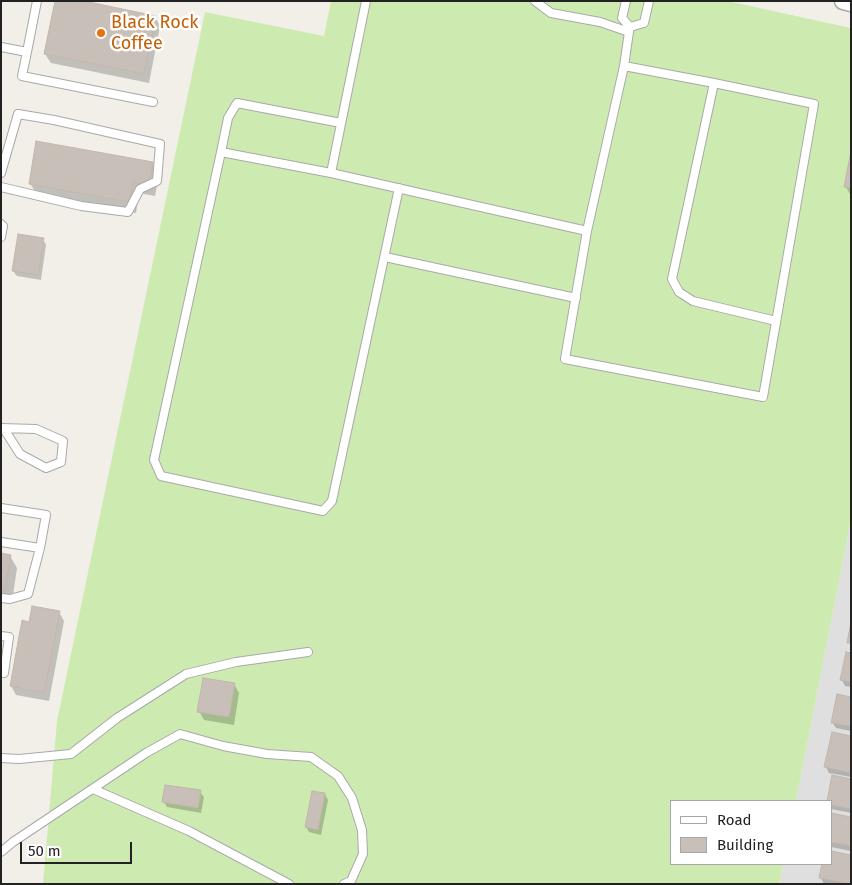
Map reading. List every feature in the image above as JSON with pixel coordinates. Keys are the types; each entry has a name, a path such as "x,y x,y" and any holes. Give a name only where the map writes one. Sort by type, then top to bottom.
{"street":[{"path":"843,1 851,3"}],"lane":[{"path":"38,1 22,76 153,102"},
{"path":"331,172 366,1"},
{"path":"535,1 551,13 630,29 644,23 649,1"},
{"path":"624,66 814,104 763,397 565,359 587,230 624,66 630,29 622,18 626,1"},
{"path":"1,47 27,52"},
{"path":"714,83 672,279 679,292 694,301 776,321"},
{"path":"341,123 237,104 228,118 154,460 161,476 323,511 332,501 399,188"},
{"path":"1,173 18,114 54,120 160,144 158,181 140,188 128,212 81,206 1,187"},
{"path":"221,152 331,172 587,230"},
{"path":"1,224 3,226 1,236"},
{"path":"385,257 576,298"},
{"path":"2,429 36,429 63,441 61,462 46,468 20,454 2,429"},
{"path":"1,508 46,515 28,594 10,599 1,598"},
{"path":"1,542 40,548"},
{"path":"1,636 9,637 4,673"},
{"path":"1,758 19,759 71,754 117,718 186,674 236,662 308,652"},
{"path":"1,852 146,753 180,734 222,746 267,754 311,757 338,776 352,798 362,830 363,854 351,880 344,884"},
{"path":"93,789 189,831 289,884"}],"shaded area":[{"path":"851,519 851,884 779,884 783,865 832,865 832,800 796,800"}],"green space":[{"path":"331,1 727,1 851,28 851,519 796,800 670,800 670,865 783,865 779,884 43,884 57,721 205,12 324,36"}],"building":[{"path":"55,1 84,1 156,16 144,74 44,54"},
{"path":"36,141 153,162 149,185 133,182 129,202 29,184"},
{"path":"851,151 851,188 844,187"},
{"path":"18,234 44,238 38,275 12,271"},
{"path":"1,553 11,555 5,590 1,590"},
{"path":"32,606 60,611 44,693 10,686 22,620 29,622"},
{"path":"851,622 851,643 847,643"},
{"path":"846,652 851,653 851,682 840,680"},
{"path":"203,678 235,683 229,717 197,712"},
{"path":"837,694 851,697 851,726 831,723"},
{"path":"832,732 851,736 851,773 824,767"},
{"path":"832,775 851,779 851,809 832,805 832,800 827,800"},
{"path":"165,785 201,790 198,808 162,802"},
{"path":"312,791 325,793 318,830 305,827"},
{"path":"832,813 851,817 851,846 832,842"},
{"path":"832,851 851,855 851,884 819,878 822,865 832,865"}],"place":[{"name":"Black Rock Coffee","path":"101,33"}]}
